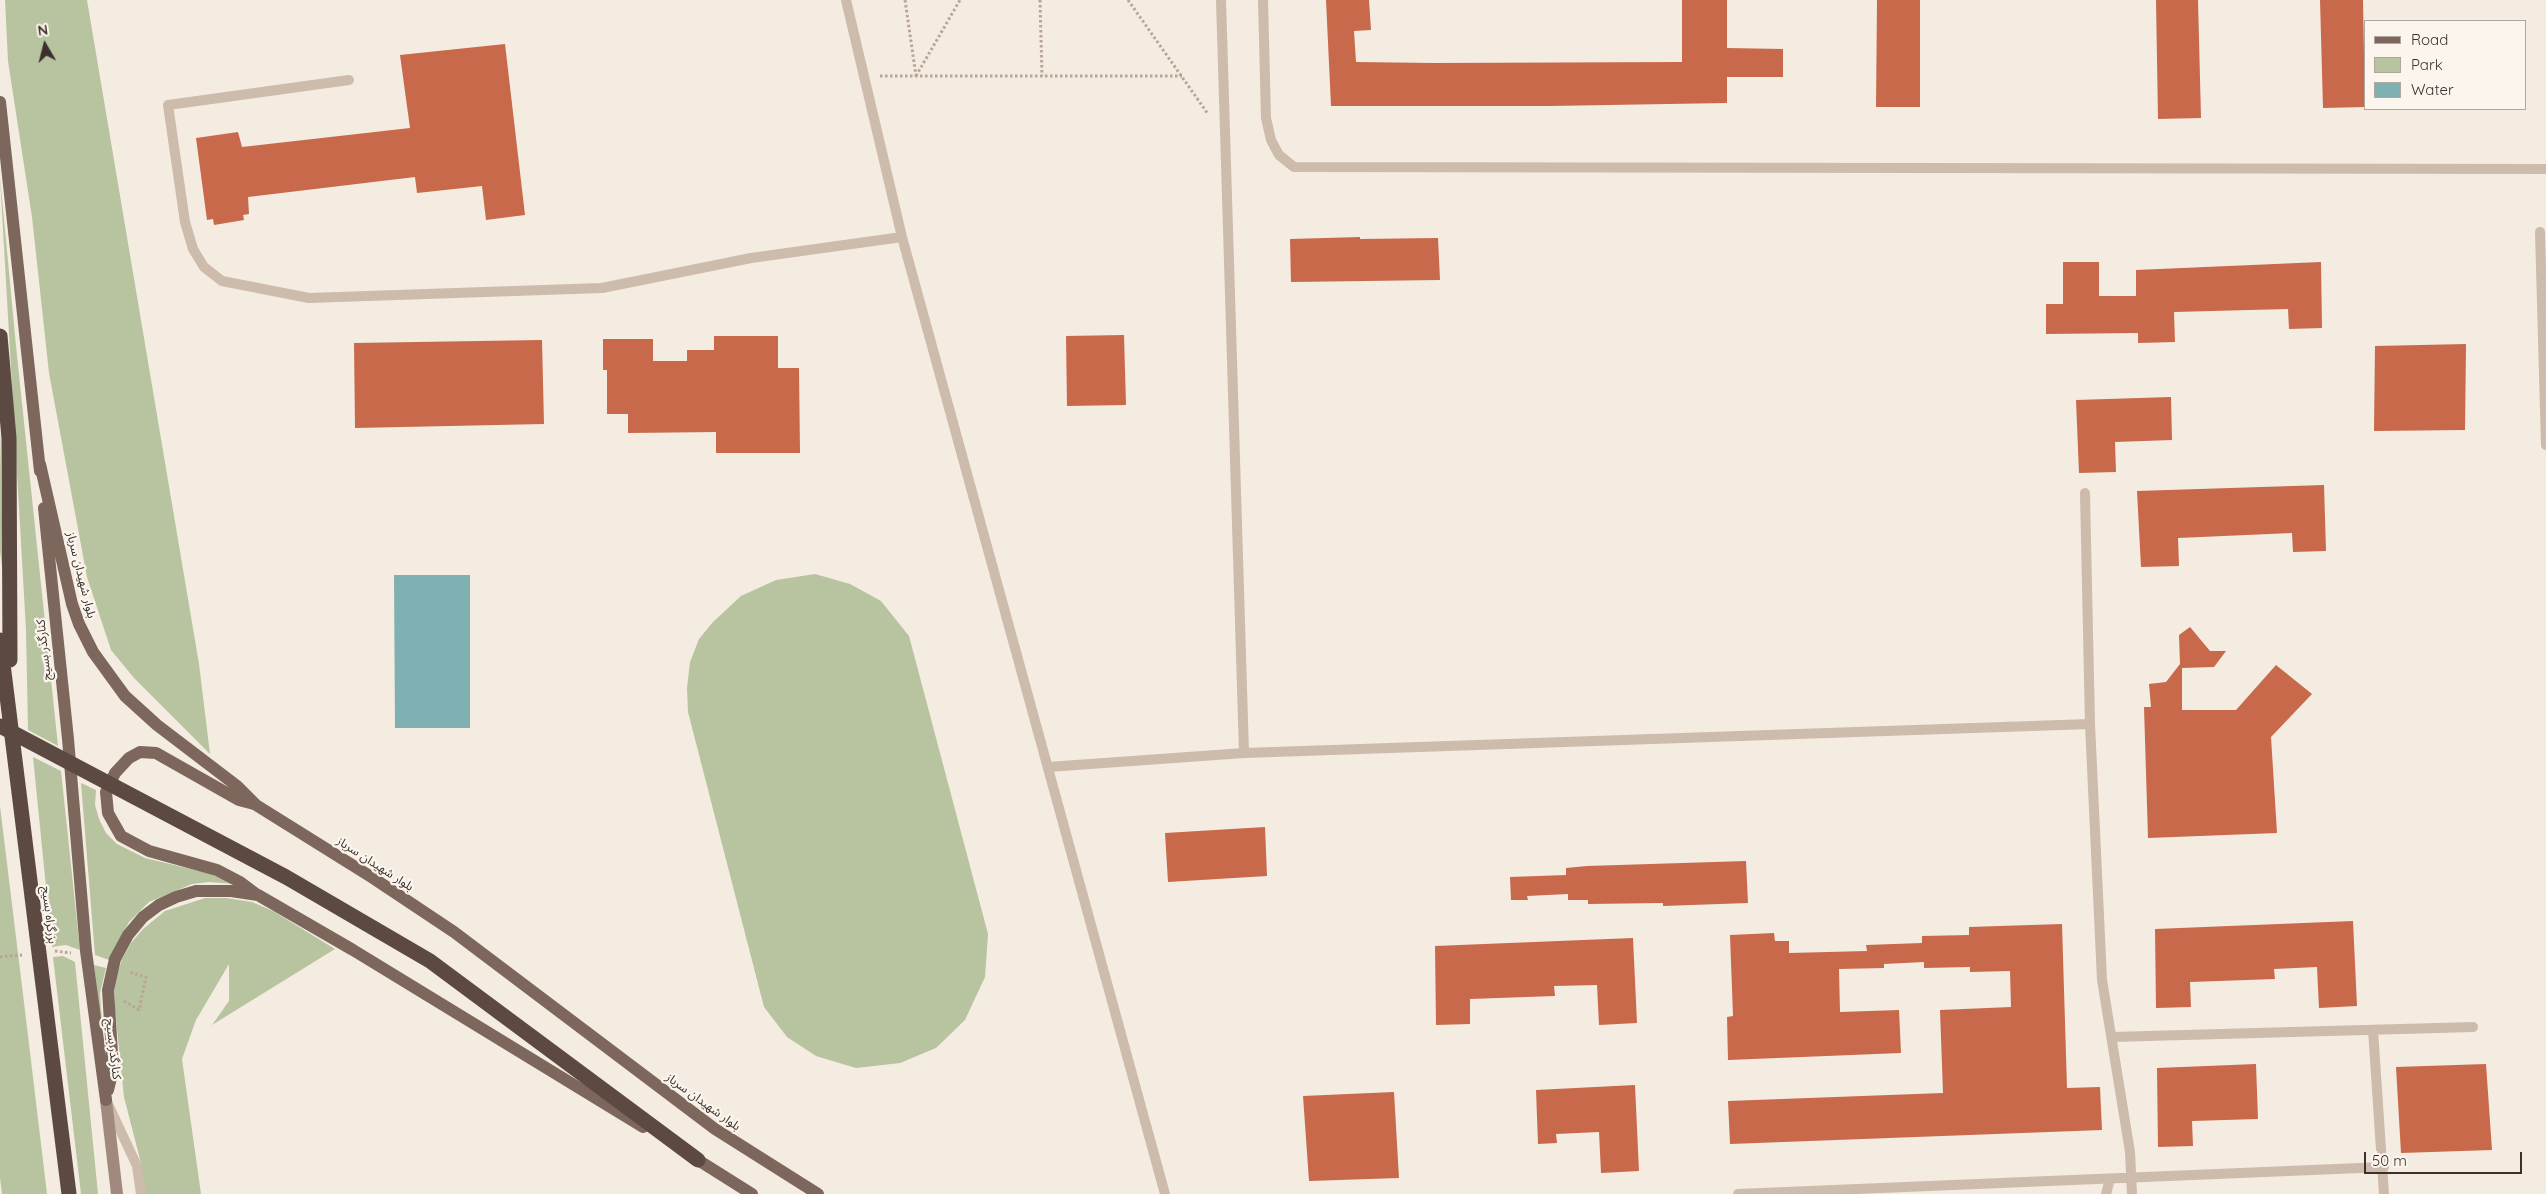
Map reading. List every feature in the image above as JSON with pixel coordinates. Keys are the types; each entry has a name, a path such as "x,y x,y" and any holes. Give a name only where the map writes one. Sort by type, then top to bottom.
{"highway":[{"path":"0,336 9,438 11,636 8,704"},
{"name":"بزرگراه بسیج","path":"0,640 69,1194"},
{"path":"0,726 320,896 430,961 698,1160"}],"main road":[{"name":"کنارگذر بسیج","path":"0,102 40,464 86,951 117,1194"},
{"name":"بلوار شهیدان سرباز","path":"40,464 72,604 93,652 125,696 157,725 238,786 256,805 373,878 454,932 715,1129 818,1194"},
{"path":"256,805 239,800 156,753 140,752 129,758 115,773 106,792 108,813 121,836 148,851 217,870 240,882 258,895 354,950 752,1194"},
{"path":"106,1100 112,1069 108,990 115,959 128,935 143,917 159,905 176,896 196,891 214,890 258,895"}],"lane":[{"path":"846,0 902,238 1165,1194"},
{"path":"1222,0 1244,753"},
{"path":"1263,0 1266,118 1271,140 1279,155 1294,167 2546,169"},
{"path":"349,80 168,105 185,222 193,250 204,267 222,281 309,298 602,288 751,258 902,238"},
{"path":"2540,232 2546,445"},
{"path":"2085,492 2090,724 2102,980 2130,1152 2132,1194"},
{"path":"1048,767 1244,753 2090,724"},
{"path":"2112,1037 2473,1027"},
{"path":"2373,1030 2384,1167 2384,1194"},
{"path":"106,1100 137,1166 141,1194"},
{"path":"1738,1194 2384,1167"},
{"path":"2106,1194 2110,1179"}],"path":[{"path":"905,0 916,76"},
{"path":"916,76 960,0"},
{"path":"1040,0 1042,76"},
{"path":"1128,0 1226,138"},
{"path":"864,76 1182,76"},
{"path":"139,1010 146,977"}],"green space":[{"path":"5,0 87,0 199,664 210,754 134,678 111,650 87,577 49,373 32,217 8,61"},
{"path":"0,177 58,746 28,730 26,630"},
{"path":"0,424 1,470 3,575 0,551"},
{"path":"815,574 850,584 881,601 909,636 988,934 985,977 965,1020 936,1048 900,1063 856,1068 816,1056 787,1037 764,1007 688,712 687,688 690,662 699,639 713,622 741,596 776,580"},
{"path":"33,757 61,771 80,950 66,945 52,947"},
{"path":"81,783 96,790 95,805 99,819 106,833 117,844 145,858 212,874 235,884 209,882 192,884 149,902 129,922 109,960 95,955"},
{"path":"0,806 47,1194 2,1194 0,1178"},
{"path":"205,898 226,898 252,902 273,911 335,949 212,1025 229,1001 229,964 196,1020 182,1059 201,1194 145,1194 141,1163 124,1097 114,985 122,959 131,943 143,929 165,911"},
{"path":"63,956 75,962 98,1194 81,1194 53,957"},
{"path":"94,965 106,968 100,993 105,1069"}],"water":[{"path":"394,575 470,575 470,728 395,728"}],"building":[{"path":"1326,0 1369,0 1371,30 1354,31 1356,62 1434,63 1682,62 1682,0 1727,0 1727,48 1783,49 1783,77 1727,77 1727,103 1549,106 1331,106"},
{"path":"1877,0 1920,0 1920,107 1876,107"},
{"path":"2156,0 2198,0 2201,118 2158,119"},
{"path":"2320,0 2363,0 2364,107 2323,108"},
{"path":"505,44 525,215 486,220 482,186 417,193 415,177 248,197 249,214 243,215 244,220 214,225 213,219 207,220 196,138 238,132 242,147 410,128 400,55"},
{"path":"1360,237 1360,239 1438,238 1440,280 1291,282 1290,239"},
{"path":"2063,262 2099,262 2099,296 2136,296 2136,270 2321,262 2322,328 2289,329 2288,309 2174,312 2175,342 2138,343 2138,333 2046,334 2046,304 2063,304"},
{"path":"1124,335 1126,405 1067,406 1066,336"},
{"path":"714,336 778,336 778,368 799,368 800,453 716,453 716,432 628,433 628,414 607,414 607,370 603,370 603,339 653,339 653,361 687,361 687,350 714,350"},
{"path":"542,340 544,424 355,428 354,343"},
{"path":"2466,344 2465,430 2374,431 2375,346"},
{"path":"2171,397 2172,440 2115,442 2116,472 2079,473 2076,400"},
{"path":"2324,485 2326,551 2293,552 2292,533 2178,538 2179,566 2141,567 2137,491"},
{"path":"2190,627 2210,651 2226,651 2214,667 2182,668 2182,710 2236,710 2276,665 2312,694 2271,737 2277,833 2148,838 2144,707 2151,707 2149,684 2166,682 2180,664 2179,635"},
{"path":"1265,827 1267,876 1168,882 1165,833"},
{"path":"1746,861 1748,903 1663,906 1663,903 1588,904 1588,900 1568,900 1568,894 1527,896 1528,900 1511,900 1510,877 1566,875 1566,868 1587,866"},
{"path":"2353,921 2357,1006 2319,1008 2317,967 2274,969 2275,979 2190,982 2191,1007 2156,1008 2155,929"},
{"path":"2062,924 2067,1088 2100,1087 2102,1130 1730,1144 1728,1101 1943,1093 1940,1010 2011,1007 2010,971 1970,972 1970,967 1924,968 1924,962 1884,964 1884,968 1839,969 1840,1012 1899,1010 1901,1053 1728,1060 1727,1017 1733,1016 1730,935 1774,933 1775,941 1789,941 1789,953 1867,951 1866,945 1922,943 1922,936 1969,935 1969,927"},
{"path":"1633,938 1637,1023 1599,1025 1597,985 1554,986 1555,996 1470,999 1470,1024 1436,1025 1435,946"},
{"path":"2256,1064 2258,1119 2192,1121 2193,1146 2158,1147 2157,1068"},
{"path":"2486,1064 2492,1150 2401,1153 2396,1067"},
{"path":"1635,1085 1639,1171 1601,1173 1599,1132 1556,1134 1557,1143 1538,1144 1536,1090"},
{"path":"1394,1092 1399,1178 1309,1181 1303,1096"}]}
